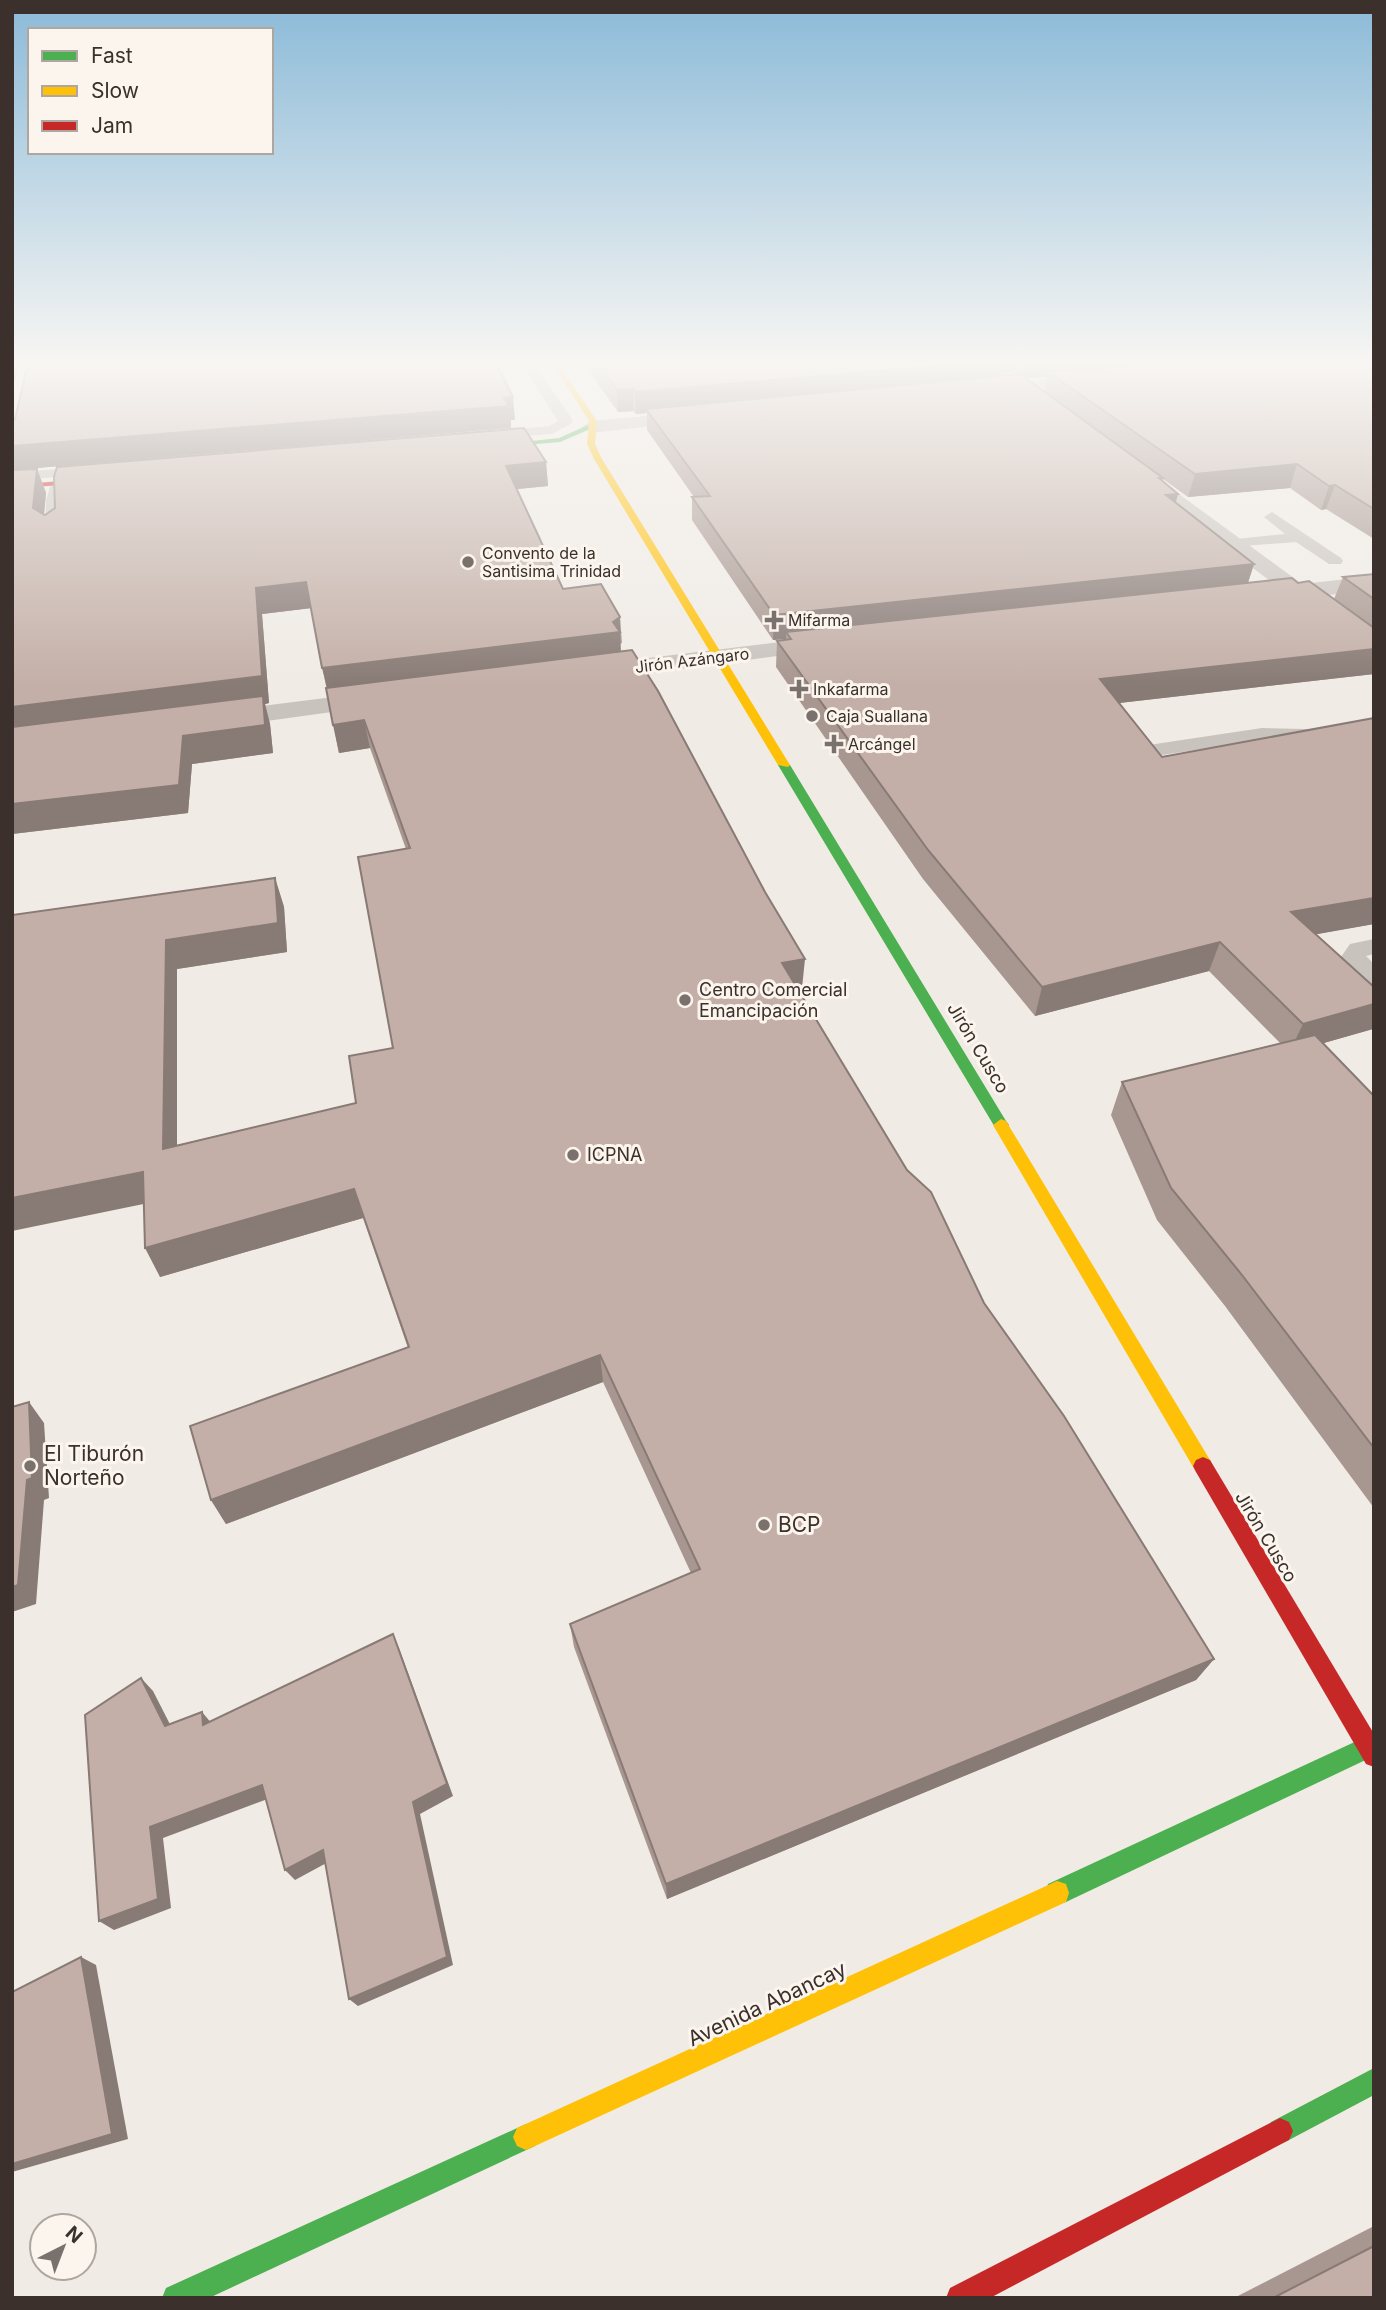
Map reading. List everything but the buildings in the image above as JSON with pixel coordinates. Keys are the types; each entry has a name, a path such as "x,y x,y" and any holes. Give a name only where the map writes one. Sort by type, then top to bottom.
{"street":[{"name":"Jirón Cusco","path":"606,471 716,657 912,975 1372,1749"},
{"path":"1136,471 1374,647"},
{"path":"12,487 58,483 124,472"},
{"path":"1243,597 1374,583"},
{"name":"Jirón Azángaro","path":"565,676 854,640"},
{"path":"192,723 399,697"},
{"name":"Avenida Abancay","path":"176,2298 1372,1749"},
{"path":"960,2298 1374,2081"}],"lane":[{"path":"12,477 124,472"},
{"path":"53,533 53,501 58,483"},
{"path":"1272,517 1335,561"},
{"path":"1236,544 1299,537"},
{"path":"1142,752 1262,734 1349,736 1374,732"},
{"path":"1374,946 1358,949 1353,957 1374,978"}],"traffic: fast":[{"path":"784,765 1001,1125"},
{"path":"1057,1893 1374,1744"},
{"path":"1280,2131 1374,2081"},
{"path":"176,2298 526,2137"}],"traffic: slow":[{"path":"605,471 784,765"},
{"path":"1001,1125 1203,1466"},
{"path":"526,2137 1057,1893"}],"traffic: jam":[{"path":"12,487 106,479"},
{"path":"1203,1466 1374,1756"},
{"path":"960,2298 1280,2131"}],"place":[{"name":"Convento de la Santisima Trinidad","path":"468,562"},
{"name":"Mifarma","path":"774,620"},
{"name":"Inkafarma","path":"799,689"},
{"name":"Caja Suallana","path":"812,716"},
{"name":"Arcángel","path":"834,744"},
{"name":"Centro Comercial Emancipación","path":"685,1000"},
{"name":"ICPNA","path":"573,1155"},
{"name":"El Tiburón Norteño","path":"30,1466"},
{"name":"BCP","path":"764,1525"}]}
